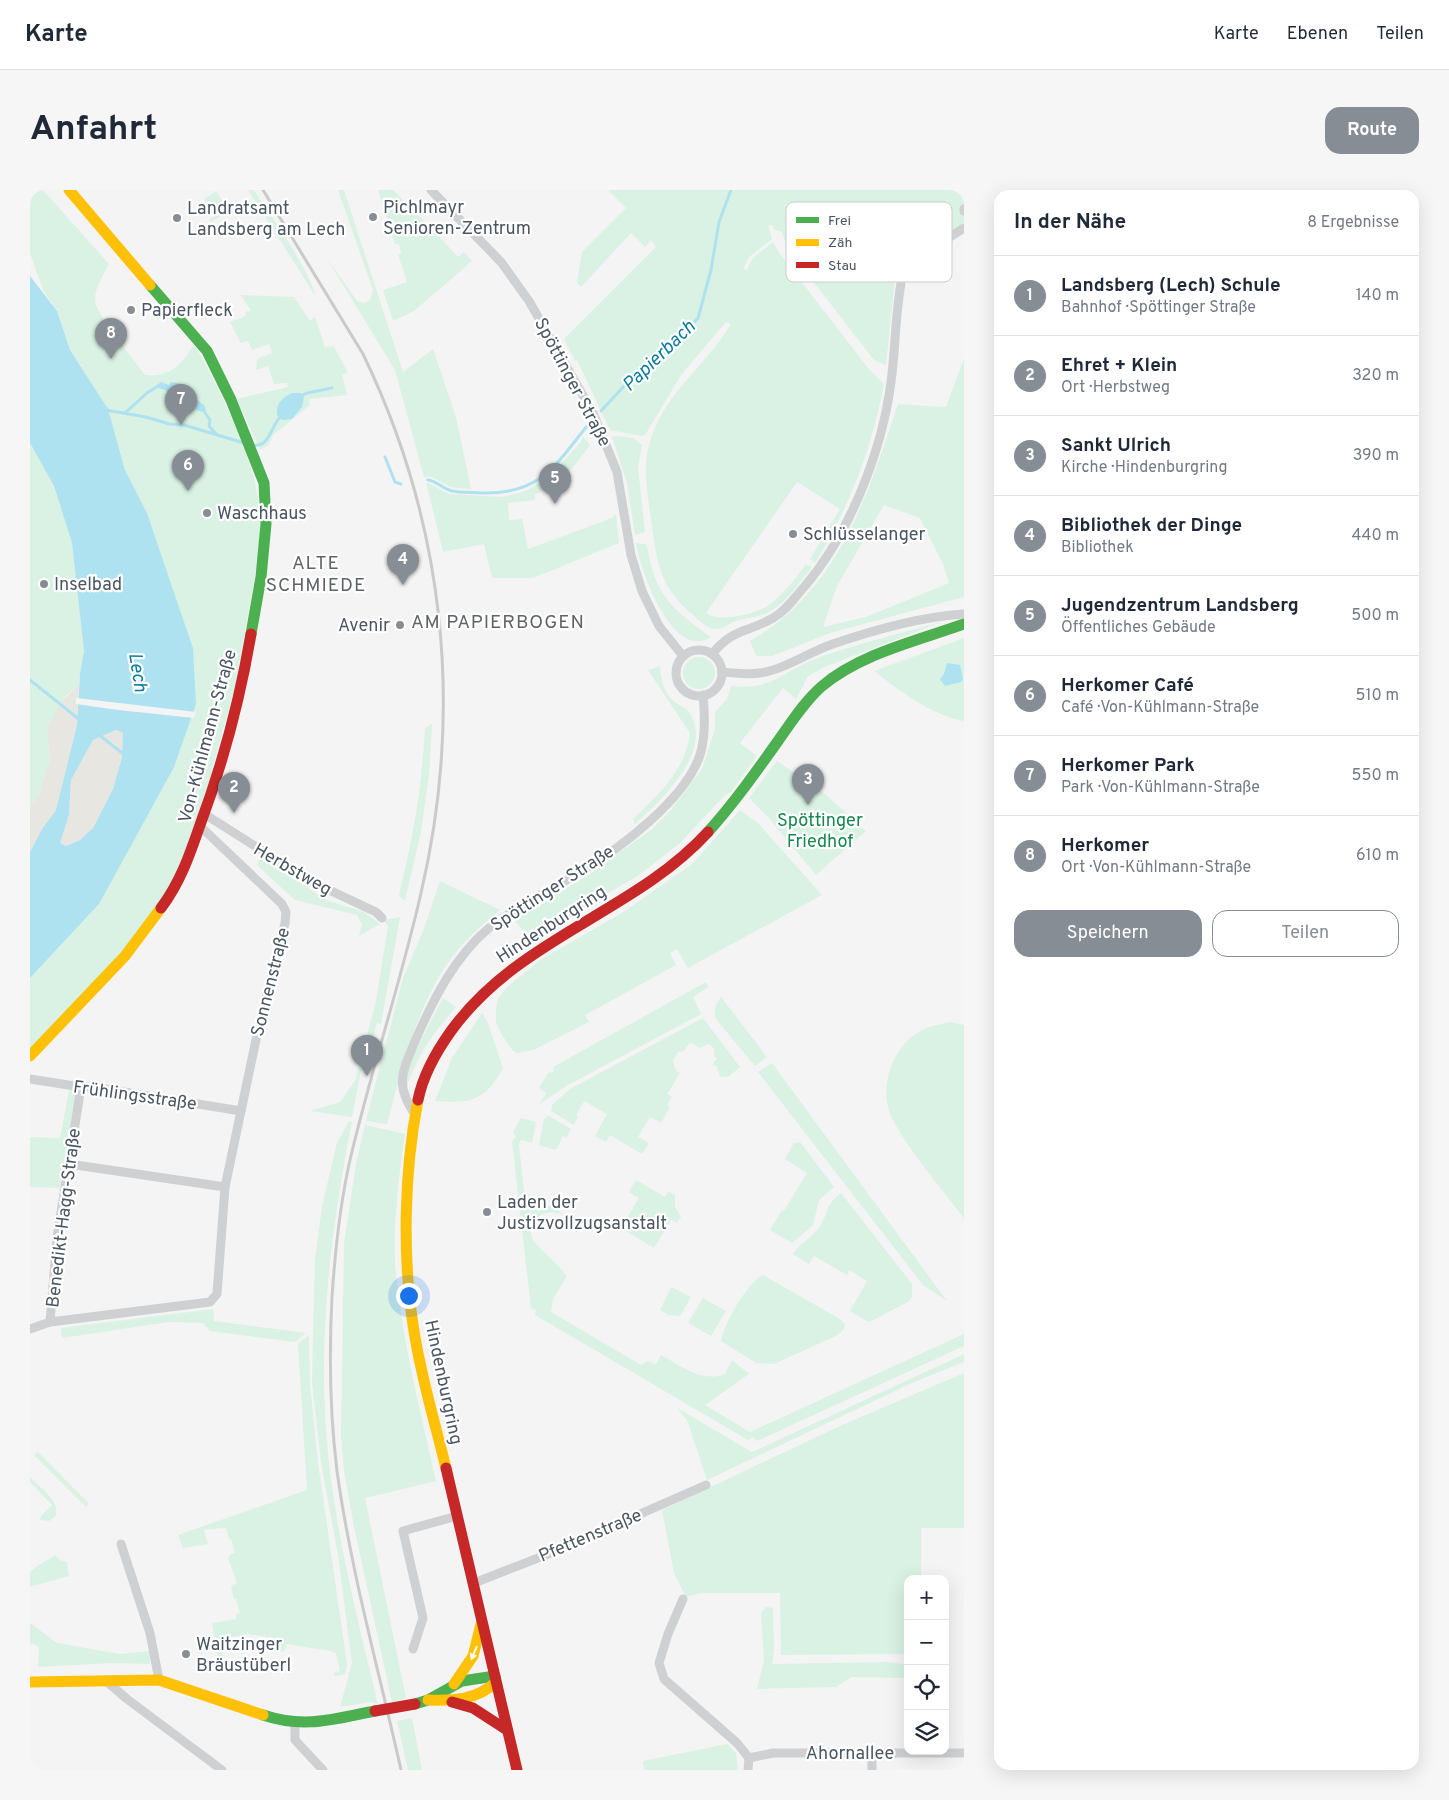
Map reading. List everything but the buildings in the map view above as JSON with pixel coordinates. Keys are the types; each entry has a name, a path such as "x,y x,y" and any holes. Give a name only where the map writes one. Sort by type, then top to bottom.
{"street":[{"name":"Von-Kühlmann-Straße","path":"30,1056 119,963 170,896 206,816 243,682 261,577 266,504 264,483 251,446 207,351 69,190"},
{"name":"Spöttinger Straße","path":"431,190 501,262 529,300 593,414 618,472 631,556 642,591 659,626 684,656"},
{"path":"952,236 964,228"},
{"path":"712,654 727,638 774,618 787,606 820,568 842,532 866,479 882,428 891,384 902,282"},
{"path":"722,672 747,674 772,671 832,644 916,620 946,614 964,614"},
{"name":"Hindenburgring","path":"517,1770 414,1333 407,1283 408,1183 416,1116 424,1079 430,1066 463,1014 480,996 536,951 654,879 689,851 736,798 821,687 844,672 901,647 964,624"},
{"path":"698,650 712,654 719,662 722,672 717,687 703,695 686,692 679,683 677,666 684,656 698,650"},
{"name":"Spöttinger Straße","path":"416,1116 404,1098 401,1085 405,1071 426,1019 464,954 487,929 536,896 597,861 648,823 668,802 684,784 700,755 704,722 703,695"},
{"name":"Herbstweg","path":"206,816 310,881 376,912 382,918"},
{"name":"Sonnenstraße","path":"201,827 282,904 286,912 241,1111"},
{"name":"Frühlingsstraße","path":"30,1079 81,1087 93,1087 241,1111"},
{"name":"Benedikt-Hagg-Straße","path":"81,1087 57,1238 50,1322 188,1306 210,1302 215,1298 225,1187 241,1111"},
{"path":"69,1164 225,1187"},
{"path":"30,1329 50,1322"},
{"name":"Pfettenstraße","path":"474,1583 556,1551 706,1485"},
{"path":"413,1649 423,1618 404,1529 457,1516"},
{"path":"121,1544 150,1633 159,1680"},
{"path":"684,1599 668,1634 659,1663 664,1679 738,1742 749,1758 748,1770"},
{"path":"454,1684 473,1656 482,1618"},
{"path":"30,1682 159,1680 275,1720 295,1723 336,1720 415,1704 428,1700 462,1681 496,1679"},
{"path":"446,1701 480,1696 496,1679"},
{"path":"106,1680 126,1699 222,1770"},
{"path":"428,1700 446,1701 473,1708 507,1730"},
{"path":"295,1723 295,1740 323,1770"},
{"name":"Ahornallee","path":"749,1758 773,1753 964,1753"},
{"path":"872,1753 872,1770"}],"green space":[{"path":"30,190 43,190 109,264 98,287 95,301 109,328 145,375 169,372 180,364 194,345 220,393 249,461 257,492 260,547 236,682 209,781 187,846 166,893 120,958 30,1050 30,978 99,904 193,648 147,513 125,470 108,410 70,350 57,311 44,292 30,253"},
{"path":"248,190 254,190 288,242 311,283 316,297"},
{"path":"338,190 344,190 403,372 433,349 456,417 471,489 450,487 432,477 424,477 395,370 326,257 357,301 364,303 370,300 373,290"},
{"path":"378,190 393,190 434,231 431,233 433,236 436,233 458,257 464,252 472,261 414,311 393,321 383,290 407,282 398,254 401,253 399,244 395,244"},
{"path":"608,190 964,190 964,231 952,239 952,202 786,202 786,243 782,232 773,229 774,226 768,225 772,239 749,257 744,268 746,271 753,258 773,242 786,262 786,282 802,282 868,368 884,384 873,432 858,477 839,520 815,563 810,559 840,509 797,482 706,613 712,616 728,617 747,614 763,608 784,591 806,564 812,567 790,595 770,612 736,621 720,628 711,628 699,621 681,604 666,583 655,548 647,493 646,467 648,449 654,430 663,412 685,382 721,340 731,324 726,322 681,375 645,435 642,436 610,430 577,360 575,361 564,339 656,247 651,240 645,247 631,233 581,287 577,283 582,252 626,208"},
{"path":"216,191 229,211 211,222 209,220 215,216 204,199"},
{"path":"814,282 895,282 886,365 874,360"},
{"path":"241,295 294,297 310,321 315,317 325,347 334,346 348,373 342,374 347,395 309,399 310,405 273,435 269,445 260,450 237,399 288,387 287,383 274,384 268,366 256,370 257,359 272,353 269,344 252,350 248,341 241,343 230,322 246,316 245,312 251,311"},
{"path":"964,358 964,597 830,633 772,656 756,656 750,641 781,620 807,595 828,567 846,538 874,473 898,404 946,407","holes":["884,505 920,518 943,564 949,583 866,617 823,627 837,586"]},
{"path":"583,437 590,445 573,467 559,481 535,494 535,500 508,503 509,520 522,519 528,549 612,518 616,514 619,543 533,578 492,578 484,544 443,552 426,482 449,494 503,497 522,492 532,488 555,470 580,443"},
{"path":"612,437 633,438 642,445 638,467 645,532 635,535 627,483"},
{"path":"30,443 54,486 72,543 84,651 79,684 66,696 47,729 50,759 39,794 30,807"},
{"path":"636,543 647,546 655,577 667,600 686,618 711,637 697,641 684,637 672,625 651,591"},
{"path":"944,621 827,666 808,676 796,699 783,688 740,743 757,756 731,792 725,795 680,843 639,875 531,939 514,920 588,875 651,830 671,810 702,769 715,729 715,712 727,699 731,686 745,687 768,682 820,657"},
{"path":"964,638 964,721 928,708 874,671"},
{"path":"699,657 711,661 715,673 711,685 699,689 687,685 683,673 687,661"},
{"path":"660,666 662,681 669,696 689,712 695,727 695,742 682,774 658,802 635,824 633,819 661,791 677,770 683,758 690,733 648,670"},
{"path":"432,724 429,774 421,832 405,900 399,895 416,812 422,771 425,728"},
{"name":"Spöttinger Friedhof","path":"777,761 825,794 866,831 816,875 767,816 749,798"},
{"path":"740,810 759,824 822,895 688,968 677,949 670,953 676,965 585,1015 589,1022 533,1050 517,1053 513,1051 496,1022 498,999 507,987 540,960 622,913 692,864"},
{"path":"259,858 329,901 364,912 380,924 359,936 362,925 357,915 295,900 257,865"},
{"path":"440,881 500,910 474,932 460,947 434,986 423,1008 406,1054 387,1124 366,1121 403,978 424,929"},
{"path":"400,917 381,1024 377,1023 364,1071 361,1071 352,1117 310,1111 340,1102 355,1081 376,1001 388,926 384,920"},
{"path":"706,982 708,987 693,997 701,1014 566,1086 540,1104 546,1093 539,1088 548,1073 554,1072 553,1067"},
{"path":"721,997 767,1057 755,1066 715,1018 715,1006"},
{"path":"443,998 456,1007 426,1047 414,1068 404,1093 404,1084 412,1059"},
{"path":"482,1013 488,1023 503,1068 490,1088 475,1098 458,1102 435,1101 452,1058"},
{"path":"703,1018 740,1067 728,1077 720,1077 717,1067 713,1064 717,1058 714,1056 714,1048 708,1044 700,1048 690,1042 684,1051 678,1052 673,1061 676,1071 680,1073 667,1094 672,1097 667,1105 670,1107 661,1123 650,1117 638,1137 649,1143 642,1154 610,1135 606,1142 595,1136 607,1114 584,1101 576,1115 578,1117 574,1125 551,1111 552,1105 570,1089"},
{"path":"950,1022 964,1025 964,1218 921,1163 900,1132 892,1118 886,1095 889,1072 894,1060 907,1041 927,1028"},
{"path":"772,1063 947,1301 923,1285 758,1072"},
{"path":"69,1090 76,1091 60,1188 30,1187 30,1137 60,1138"},
{"path":"549,1116 571,1129 566,1138 563,1136 556,1150 539,1145 544,1119"},
{"path":"521,1118 536,1122 532,1143 521,1140 519,1145 524,1192 564,1214 552,1212 541,1214 531,1231 532,1239 535,1243 567,1276 553,1299 551,1312 641,1365 648,1361 656,1364 661,1355 700,1375 717,1376 725,1374 732,1360 749,1374 705,1405 750,1432 964,1334 964,1346 757,1441 753,1437 748,1440 535,1315 536,1310 531,1308 512,1141 516,1137 513,1132"},
{"path":"349,1121 352,1122 339,1194 326,1304 324,1341 325,1414 332,1487 338,1524 352,1596 378,1704 371,1702 340,1707 352,1663 338,1555 321,1462 312,1383 315,1260 322,1206 337,1143"},
{"path":"365,1125 405,1134 396,1215 395,1263 406,1346 436,1481 365,1498 406,1698 392,1702 354,1527 344,1471 341,1436 344,1244 356,1164"},
{"path":"800,1142 834,1187 819,1200 813,1225 792,1243 770,1230 807,1173 785,1159 794,1143"},
{"path":"636,1180 665,1197 668,1191 675,1195 675,1207 681,1217 677,1223 671,1220 654,1248 621,1228 639,1198 629,1192"},
{"path":"841,1193 912,1284 912,1297 908,1302 869,1322 850,1311 867,1281 849,1270 847,1275 814,1256 809,1264 793,1254 817,1230 829,1206"},
{"path":"763,1275 840,1319 845,1324 844,1329 838,1335 774,1364 756,1363 721,1341 737,1304 750,1286"},
{"path":"671,1287 691,1297 680,1316 668,1315 660,1310"},
{"path":"703,1298 726,1311 711,1336 688,1323"},
{"path":"213,1309 214,1321 306,1333 295,1342 210,1331 203,1323 169,1322 62,1338 61,1328"},
{"path":"309,1335 310,1385 318,1463 347,1664 345,1674 334,1676 334,1673 340,1671 336,1653 286,1644 285,1651 279,1652 280,1639 249,1634 227,1638 222,1655 225,1656 223,1661 218,1660 212,1623 236,1619 236,1614 240,1613 231,1586 237,1583 228,1558 231,1554 235,1553 231,1539 229,1539 226,1528 204,1530 208,1544 183,1548 178,1535 307,1490 298,1344"},
{"path":"964,1354 964,1362 914,1382 707,1480 687,1420 677,1408 752,1452"},
{"path":"964,1373 964,1528 921,1528 921,1575 904,1575 904,1654 781,1655 780,1593 701,1593 686,1597 674,1573 662,1510 840,1426"},
{"path":"38,1452 89,1504 86,1507 34,1455"},
{"path":"30,1477 55,1505 56,1516 49,1521 40,1520 41,1516 52,1505 30,1482"},
{"path":"55,1555 60,1560 67,1562 69,1576 30,1587 30,1572"},
{"path":"766,1607 773,1608 774,1650 772,1664 887,1662 904,1664 904,1678 851,1677 836,1687 757,1689 764,1660 761,1613"},
{"path":"30,1623 57,1643 120,1654 150,1651 150,1664 114,1663 38,1667 39,1647 30,1643"},
{"path":"412,1718 422,1770 408,1770 397,1721"},
{"path":"727,1744 736,1753 738,1770 644,1770 643,1761"}],"sand":[{"path":"79,684 77,725 56,810 42,829 30,852 30,807 39,794 50,759 47,729 60,704"},
{"path":"116,730 123,733 122,757 113,789 93,828 80,840 66,846 60,843 69,815 71,780 93,740"}],"water":[{"name":"Lech","path":"30,276 57,311 70,350 108,409 125,470 147,513 193,648 196,704 174,767 99,904 30,978 30,852 42,829 56,810 77,725 80,674 84,651 72,543 54,486 30,443","holes":["116,730 123,733 122,757 113,789 93,828 80,840 66,846 60,843 69,815 71,780 93,740"]},
{"path":"161,382 169,385 171,382 183,384 193,390 196,399 205,406 206,413 187,407 165,390 155,387"},
{"path":"292,393 301,393 304,396 302,407 292,419 282,420 277,415 279,404"},
{"path":"947,663 960,665 963,679 961,682 945,686 940,679 944,674"}],"pier":[{"path":"76,698 196,712 194,718 118,710 76,704"}],"waterway":[{"name":"Papierbach","path":"601,411 625,385 672,346 698,318 711,270 719,222 731,190"},
{"name":"Papierbach","path":"125,413 147,393 158,386"},
{"name":"Papierbach","path":"301,396 332,388"},
{"name":"Papierbach","path":"106,410 146,417 169,424 184,425 244,443"},
{"name":"Papierbach","path":"203,410 210,420 209,426 216,434"},
{"name":"Papierbach","path":"253,445 259,445 267,440 281,416"},
{"name":"Papierbach","path":"428,480 449,490 460,492 503,492 519,489 533,483 555,465 587,426"},
{"name":"Papierbach","path":"385,457 395,482 401,484"},
{"path":"30,680 80,720"},
{"path":"99,735 126,756"}],"railway":[{"path":"263,190 363,354 391,418 413,484 429,551 439,618 443,686 442,755 434,824 413,926 358,1126 346,1177 336,1245 331,1319 330,1362 337,1471 358,1584 401,1770"}],"traffic: fast":[{"path":"150,285 207,351 231,400 264,483 266,524 261,577 251,634"},
{"path":"708,832 727,810 803,706 821,687 853,666 889,649 964,624"},
{"path":"415,1704 428,1700 462,1681 495,1676"},
{"path":"263,1715 278,1719 306,1722 375,1711"}],"traffic: slow":[{"path":"69,190 150,285"},
{"path":"30,1056 125,956 161,908"},
{"path":"418,1100 407,1185 406,1245 410,1303 424,1383 446,1468"},
{"path":"454,1684 473,1656 481,1624"},
{"path":"30,1682 159,1680 263,1715"},
{"path":"428,1700 446,1700 473,1696 481,1693 496,1682"}],"traffic: jam":[{"path":"161,908 174,889 184,868 216,778 242,683 251,634"},
{"path":"418,1100 427,1073 440,1047 451,1031 479,999 509,972 543,948 646,884 678,860 708,832"},
{"path":"446,1468 517,1770"},
{"path":"452,1702 473,1708 507,1730"},
{"path":"375,1711 415,1704"}],"place":[{"name":"Pichlmayr Senioren-Zentrum","path":"373,217"},
{"name":"Landratsamt Landsberg am Lech","path":"177,218"},
{"name":"Papierfleck","path":"131,310"},
{"name":"Herkomer","path":"111,359"},
{"name":"Herkomer Park","path":"181,425"},
{"name":"Herkomer Café","path":"188,491"},
{"name":"Jugendzentrum Landsberg","path":"555,504"},
{"name":"Waschhaus","path":"207,513"},
{"name":"Schlüsselanger","path":"793,534"},
{"name":"Inselbad","path":"44,584"},
{"name":"Bibliothek der Dinge","path":"403,585"},
{"name":"Avenir","path":"400,625"},
{"name":"Sankt Ulrich","path":"808,805"},
{"name":"Ehret + Klein","path":"234,813"},
{"name":"Landsberg (Lech) Schule","path":"367,1076"},
{"name":"Laden der Justizvollzugsanstalt","path":"487,1212"},
{"name":"Waitzinger Bräustüberl","path":"186,1654"}],"district":[{"name":"ALTE SCHMIEDE","path":"316,573"},
{"name":"AM PAPIERBOGEN","path":"498,621"}]}
